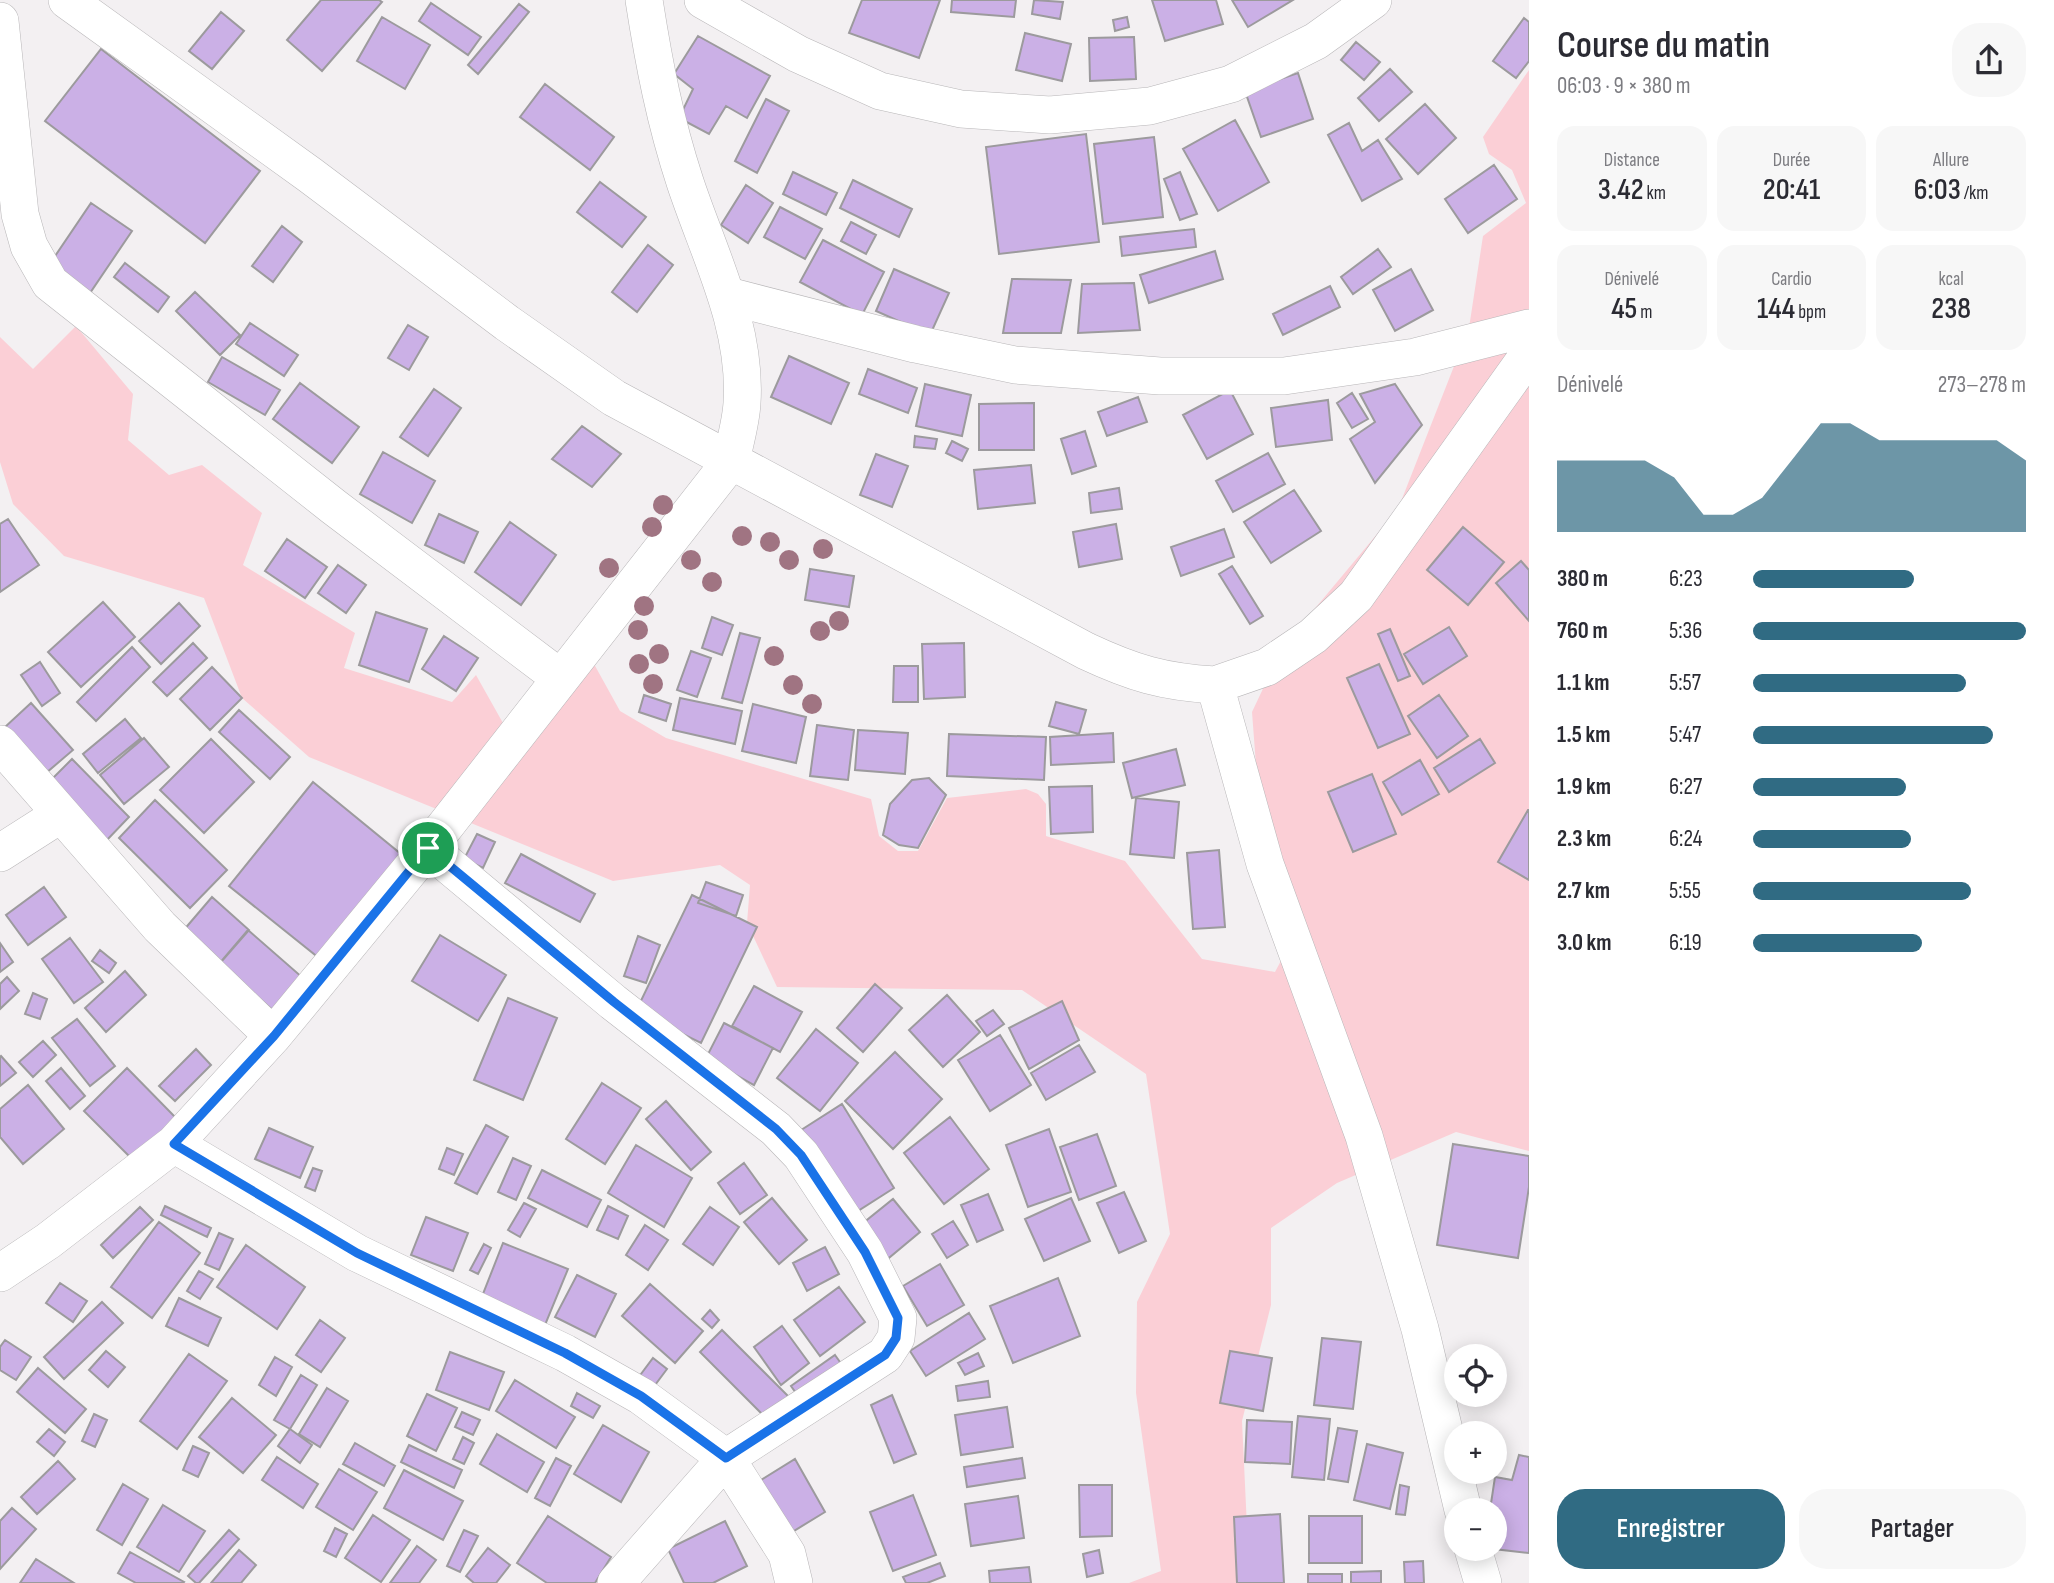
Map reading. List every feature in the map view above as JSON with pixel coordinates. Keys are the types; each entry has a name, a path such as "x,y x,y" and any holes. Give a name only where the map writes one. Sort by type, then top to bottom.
{"street":[{"path":"67,0 133,44 507,323 614,398 1097,656 1130,671 1175,683 1215,685 1267,667 1313,636 1356,596 1529,354"},
{"path":"0,1272 48,1241 174,1144 274,1036 428,848 559,677 731,461 742,404 741,362 728,296 685,181 660,94 644,0"},
{"path":"703,0 798,54 880,91 961,109 1050,116 1150,106 1231,84 1316,41 1373,0"},
{"path":"0,21 20,214 29,246 50,283 334,506 559,677"},
{"path":"728,296 915,344 1014,365 1160,376 1284,376 1415,357 1529,328"},
{"path":"1215,685 1265,864 1367,1149 1420,1329 1460,1498"},
{"path":"0,744 160,927 274,1036"},
{"path":"0,853 61,814"},
{"path":"428,848 604,994 776,1129 801,1155 865,1252 898,1318 896,1338 885,1355 726,1458 616,1583"},
{"path":"174,1144 357,1253 565,1353 641,1396 726,1458 787,1554 794,1583"},
{"path":"1477,1561 1483,1583"}],"shaded area":[{"path":"1529,70 1529,1151 1456,1132 1337,1183 1271,1228 1271,1305 1242,1421 1247,1527 1240,1583 1129,1583 1161,1571 1136,1393 1137,1302 1170,1234 1146,1074 1022,990 777,987 747,923 750,885 720,865 613,881 309,757 242,698 204,598 64,556 13,504 0,462 0,337 33,369 76,326 133,394 128,440 169,475 202,465 262,513 243,565 355,633 344,668 452,702 476,675 508,732 594,664 620,711 666,738 871,799 879,836 898,851 918,851 947,798 1026,789 1038,794 1046,804 1046,836 1125,861 1202,959 1275,972 1303,919 1258,791 1252,712 1269,676 1307,618 1398,509 1469,328 1483,236 1526,203 1512,170 1489,154 1483,137"}],"building":[{"path":"321,0 382,2 322,71 287,40"},
{"path":"862,0 940,0 919,58 849,33"},
{"path":"952,0 1016,0 1014,17 951,12"},
{"path":"1034,0 1063,2 1060,19 1032,14"},
{"path":"1152,0 1216,0 1223,24 1165,41"},
{"path":"1232,0 1293,0 1248,27"},
{"path":"431,3 481,37 468,55 419,21"},
{"path":"519,4 529,12 478,74 468,65"},
{"path":"221,12 244,31 212,69 189,51"},
{"path":"382,17 430,45 405,89 357,61"},
{"path":"1127,17 1129,27 1115,31 1113,20"},
{"path":"1524,18 1529,22 1529,61 1516,78 1493,61"},
{"path":"1025,33 1071,44 1062,81 1016,70"},
{"path":"698,36 770,76 747,118 726,106 709,134 679,118 693,89 674,74"},
{"path":"1134,37 1136,79 1090,81 1089,38"},
{"path":"1356,42 1380,62 1364,80 1341,60"},
{"path":"101,49 260,171 205,243 45,121"},
{"path":"1390,69 1412,92 1379,121 1358,98"},
{"path":"1298,73 1313,119 1261,137 1245,91"},
{"path":"545,84 614,137 590,170 520,117"},
{"path":"766,99 789,111 757,173 735,161"},
{"path":"1425,104 1456,138 1418,174 1386,139"},
{"path":"1235,120 1269,182 1218,211 1183,149"},
{"path":"1349,123 1362,151 1378,140 1402,179 1362,201 1328,135"},
{"path":"1086,134 1099,242 999,254 986,147"},
{"path":"1154,137 1163,217 1103,224 1094,144"},
{"path":"1494,165 1517,199 1468,233 1445,199"},
{"path":"793,172 837,193 826,215 783,194"},
{"path":"1180,172 1197,214 1180,220 1164,179"},
{"path":"853,180 912,209 899,237 840,208"},
{"path":"600,182 646,217 622,247 577,212"},
{"path":"746,185 773,203 748,243 721,225"},
{"path":"91,203 132,231 90,293 49,265"},
{"path":"780,207 822,229 805,259 764,237"},
{"path":"851,222 876,235 866,254 841,241"},
{"path":"282,226 302,242 273,282 252,266"},
{"path":"1194,229 1196,247 1122,256 1120,237"},
{"path":"823,240 884,272 862,315 800,282"},
{"path":"648,245 673,265 637,312 612,292"},
{"path":"1378,249 1391,267 1353,294 1341,277"},
{"path":"1215,251 1223,279 1149,303 1140,275"},
{"path":"125,263 169,297 158,312 114,277"},
{"path":"894,269 949,293 930,335 876,311"},
{"path":"1411,269 1433,310 1395,331 1373,290"},
{"path":"1012,279 1071,280 1061,333 1003,333"},
{"path":"1134,283 1140,330 1078,333 1082,284"},
{"path":"1330,286 1340,307 1283,335 1273,314"},
{"path":"195,292 240,335 220,355 176,311"},
{"path":"250,323 298,355 284,376 236,344"},
{"path":"408,325 428,337 409,370 388,358"},
{"path":"789,356 849,383 831,424 771,397"},
{"path":"222,357 280,390 265,415 208,382"},
{"path":"868,369 917,388 908,413 859,394"},
{"path":"300,383 359,427 332,463 273,419"},
{"path":"925,384 971,395 962,436 916,426"},
{"path":"1395,384 1422,425 1375,483 1350,439 1375,422 1360,394"},
{"path":"434,389 461,408 428,456 400,437"},
{"path":"1230,390 1253,434 1207,459 1183,415"},
{"path":"1352,393 1368,419 1352,428 1337,403"},
{"path":"1138,397 1147,422 1107,436 1098,412"},
{"path":"1328,400 1332,440 1276,447 1271,408"},
{"path":"1034,403 1034,450 979,450 979,404"},
{"path":"582,426 621,454 592,487 552,459"},
{"path":"1085,431 1096,466 1072,474 1061,439"},
{"path":"915,436 937,439 935,449 914,447"},
{"path":"952,441 968,449 962,461 946,453"},
{"path":"383,452 435,481 412,523 360,494"},
{"path":"1268,453 1285,484 1233,512 1216,481"},
{"path":"876,454 908,466 892,507 860,495"},
{"path":"1031,465 1035,503 978,509 974,470"},
{"path":"1119,488 1122,509 1091,513 1089,493"},
{"path":"1294,490 1321,531 1271,563 1244,522"},
{"path":"439,514 478,532 464,563 425,545"},
{"path":"8,519 39,565 0,592 0,524"},
{"path":"510,522 556,555 521,605 475,572"},
{"path":"1116,524 1122,559 1079,567 1073,532"},
{"path":"1463,527 1504,562 1468,605 1427,570"},
{"path":"1224,529 1234,557 1181,576 1171,547"},
{"path":"287,539 327,567 305,598 265,571"},
{"path":"1521,561 1529,570 1529,621 1496,583"},
{"path":"338,565 366,585 346,613 318,593"},
{"path":"1232,566 1263,616 1250,624 1219,574"},
{"path":"810,569 854,576 849,607 805,600"},
{"path":"103,602 135,637 81,687 48,652"},
{"path":"179,603 200,626 161,664 139,641"},
{"path":"376,612 427,629 409,682 359,665"},
{"path":"712,617 733,625 722,655 702,648"},
{"path":"1449,627 1467,656 1423,684 1404,654"},
{"path":"1390,629 1410,676 1398,681 1378,634"},
{"path":"740,633 760,638 742,703 722,698"},
{"path":"444,636 478,658 456,691 422,669"},
{"path":"193,643 207,658 167,696 153,682"},
{"path":"964,643 965,697 924,699 922,644"},
{"path":"132,647 150,667 96,721 77,702"},
{"path":"691,651 711,658 697,697 677,690"},
{"path":"40,662 60,693 42,706 21,675"},
{"path":"1379,664 1410,734 1378,748 1347,678"},
{"path":"894,666 918,666 918,702 893,702"},
{"path":"212,667 242,698 210,730 180,699"},
{"path":"644,695 671,704 666,721 639,712"},
{"path":"1439,695 1468,736 1437,758 1408,716"},
{"path":"680,698 742,711 735,744 673,730"},
{"path":"1056,702 1086,710 1079,734 1049,726"},
{"path":"31,703 73,750 46,773 5,727"},
{"path":"753,704 806,717 796,763 742,751"},
{"path":"239,710 290,757 270,779 219,732"},
{"path":"125,719 141,738 98,773 83,754"},
{"path":"817,725 854,730 848,780 810,776"},
{"path":"858,730 908,733 905,774 855,770"},
{"path":"1113,733 1114,762 1051,765 1050,737"},
{"path":"949,734 1046,737 1044,780 947,776"},
{"path":"144,738 169,767 124,804 100,775"},
{"path":"211,739 254,782 204,833 160,790"},
{"path":"1480,739 1495,763 1449,792 1434,768"},
{"path":"1176,749 1185,785 1132,798 1123,763"},
{"path":"72,759 129,817 106,841 49,782"},
{"path":"1420,760 1439,794 1402,815 1383,782"},
{"path":"1372,774 1396,834 1353,852 1328,792"},
{"path":"929,778 946,795 918,848 899,845 883,835 890,804 912,780"},
{"path":"313,782 407,859 324,962 229,886"},
{"path":"1092,786 1093,832 1051,834 1049,787"},
{"path":"1136,798 1179,802 1174,858 1130,854"},
{"path":"155,800 227,870 190,908 119,838"},
{"path":"1529,810 1529,880 1498,862"},
{"path":"477,834 495,842 483,868 464,859"},
{"path":"1219,850 1225,927 1193,929 1187,853"},
{"path":"521,854 595,894 580,922 505,883"},
{"path":"706,882 743,895 736,916 698,903"},
{"path":"44,887 66,917 28,945 6,915"},
{"path":"692,895 757,927 701,1043 636,1011"},
{"path":"212,897 249,930 214,970 177,938"},
{"path":"248,930 303,978 275,1012 219,964"},
{"path":"440,935 506,975 478,1021 412,981"},
{"path":"638,936 660,945 646,983 624,976"},
{"path":"70,938 103,982 74,1003 42,959"},
{"path":"0,943 13,962 0,972"},
{"path":"100,950 116,963 109,973 92,961"},
{"path":"125,971 146,995 106,1032 85,1008"},
{"path":"7,977 19,991 0,1009 0,984"},
{"path":"875,984 902,1008 863,1052 837,1028"},
{"path":"754,986 802,1012 780,1052 732,1026"},
{"path":"33,993 47,999 40,1019 25,1014"},
{"path":"947,995 980,1032 943,1067 909,1030"},
{"path":"508,998 557,1018 523,1100 474,1080"},
{"path":"1062,1001 1079,1040 1029,1069 1009,1028"},
{"path":"993,1010 1004,1024 987,1036 976,1021"},
{"path":"77,1019 115,1066 90,1086 52,1038"},
{"path":"724,1023 773,1048 754,1085 706,1058"},
{"path":"816,1029 858,1063 820,1111 777,1078"},
{"path":"1000,1035 1031,1085 990,1111 958,1060"},
{"path":"43,1041 56,1055 33,1077 19,1062"},
{"path":"1079,1045 1095,1072 1046,1100 1031,1073"},
{"path":"196,1049 211,1065 175,1101 159,1086"},
{"path":"895,1052 942,1099 893,1149 845,1101"},
{"path":"0,1057 16,1073 0,1086"},
{"path":"61,1068 85,1096 70,1109 46,1081"},
{"path":"127,1068 176,1118 133,1160 84,1111"},
{"path":"602,1083 641,1108 605,1164 566,1139"},
{"path":"28,1085 64,1129 23,1164 0,1137 0,1109"},
{"path":"666,1101 711,1152 691,1170 646,1119"},
{"path":"842,1104 894,1188 850,1216 798,1132"},
{"path":"950,1117 989,1169 944,1204 904,1153"},
{"path":"486,1125 508,1137 477,1194 455,1183"},
{"path":"269,1128 313,1147 300,1178 255,1159"},
{"path":"1049,1129 1071,1192 1028,1207 1006,1145"},
{"path":"1097,1134 1116,1186 1079,1200 1060,1147"},
{"path":"1453,1144 1529,1156 1529,1187 1518,1258 1437,1245"},
{"path":"636,1145 692,1178 664,1227 608,1193"},
{"path":"447,1148 463,1154 454,1175 439,1169"},
{"path":"513,1158 531,1166 516,1200 498,1192"},
{"path":"744,1163 767,1195 740,1214 718,1183"},
{"path":"313,1168 322,1171 315,1191 305,1187"},
{"path":"542,1170 601,1200 587,1227 528,1198"},
{"path":"1124,1192 1146,1241 1119,1253 1097,1203"},
{"path":"988,1194 1003,1230 977,1242 961,1205"},
{"path":"772,1198 807,1240 779,1264 744,1222"},
{"path":"1071,1198 1090,1241 1044,1261 1025,1219"},
{"path":"893,1199 920,1232 884,1262 857,1228"},
{"path":"524,1203 536,1209 520,1237 508,1230"},
{"path":"165,1206 211,1228 207,1237 161,1215"},
{"path":"608,1206 628,1216 618,1239 597,1230"},
{"path":"140,1207 153,1220 113,1258 101,1245"},
{"path":"710,1207 739,1227 713,1265 683,1244"},
{"path":"426,1217 468,1233 453,1271 411,1255"},
{"path":"953,1221 968,1245 947,1258 932,1234"},
{"path":"159,1222 200,1253 152,1318 111,1287"},
{"path":"645,1225 668,1240 648,1270 626,1255"},
{"path":"219,1233 233,1239 219,1270 205,1264"},
{"path":"503,1243 568,1269 545,1325 481,1299"},
{"path":"484,1244 491,1248 478,1274 470,1270"},
{"path":"246,1245 305,1287 277,1329 217,1287"},
{"path":"825,1247 839,1274 807,1291 793,1263"},
{"path":"940,1264 964,1305 927,1326 903,1286"},
{"path":"199,1271 213,1279 200,1299 187,1291"},
{"path":"577,1275 616,1294 595,1337 555,1317"},
{"path":"1058,1278 1080,1336 1013,1363 990,1306"},
{"path":"60,1283 87,1301 73,1322 46,1303"},
{"path":"650,1284 703,1331 675,1363 622,1316"},
{"path":"839,1287 865,1322 820,1356 794,1320"},
{"path":"179,1298 221,1318 208,1346 166,1326"},
{"path":"102,1302 123,1323 64,1379 44,1357"},
{"path":"710,1310 719,1320 712,1328 702,1319"},
{"path":"969,1313 985,1339 926,1376 910,1351"},
{"path":"320,1320 345,1338 321,1372 296,1355"},
{"path":"782,1326 809,1363 781,1385 754,1347"},
{"path":"722,1330 789,1397 767,1419 700,1352"},
{"path":"1322,1338 1361,1342 1353,1409 1314,1405"},
{"path":"5,1340 31,1357 16,1380 0,1370 0,1347"},
{"path":"106,1351 125,1367 108,1387 89,1370"},
{"path":"1230,1351 1272,1358 1263,1411 1220,1403"},
{"path":"450,1352 504,1372 489,1410 436,1390"},
{"path":"978,1353 984,1366 965,1375 958,1363"},
{"path":"189,1354 227,1381 177,1449 140,1421"},
{"path":"835,1355 847,1372 803,1403 791,1386"},
{"path":"275,1357 292,1367 276,1396 259,1385"},
{"path":"653,1358 667,1369 652,1389 638,1378"},
{"path":"38,1368 86,1409 65,1433 17,1392"},
{"path":"301,1375 317,1385 290,1429 274,1420"},
{"path":"515,1380 575,1417 556,1448 496,1411"},
{"path":"988,1381 990,1397 958,1401 956,1386"},
{"path":"327,1388 348,1401 320,1447 299,1434"},
{"path":"577,1393 600,1406 593,1418 571,1406"},
{"path":"427,1394 457,1408 436,1451 407,1436"},
{"path":"892,1395 916,1454 894,1463 871,1405"},
{"path":"232,1398 276,1435 243,1473 199,1437"},
{"path":"1007,1407 1013,1447 961,1455 955,1415"},
{"path":"462,1412 480,1420 473,1435 455,1427"},
{"path":"94,1414 107,1420 95,1447 82,1441"},
{"path":"1298,1416 1330,1419 1324,1480 1292,1477"},
{"path":"1247,1420 1292,1422 1290,1464 1245,1462"},
{"path":"603,1425 649,1452 621,1502 574,1474"},
{"path":"1338,1428 1357,1431 1348,1482 1328,1479"},
{"path":"49,1429 65,1442 54,1456 37,1442"},
{"path":"290,1429 312,1445 300,1463 278,1446"},
{"path":"497,1434 544,1462 527,1492 480,1464"},
{"path":"463,1437 474,1443 464,1464 453,1459"},
{"path":"355,1443 395,1466 384,1486 343,1464"},
{"path":"1367,1444 1403,1453 1390,1509 1354,1500"},
{"path":"409,1445 462,1470 454,1488 401,1462"},
{"path":"193,1446 209,1453 198,1477 183,1470"},
{"path":"1519,1455 1529,1457 1529,1553 1507,1550 1507,1498 1492,1498 1494,1484 1507,1484 1507,1479 1512,1480"},
{"path":"277,1457 318,1484 303,1508 262,1480"},
{"path":"556,1458 571,1466 550,1506 535,1498"},
{"path":"1022,1458 1025,1478 967,1487 964,1467"},
{"path":"795,1459 825,1512 784,1537 753,1485"},
{"path":"58,1461 75,1479 37,1514 21,1497"},
{"path":"339,1469 377,1492 353,1530 316,1507"},
{"path":"404,1470 463,1501 443,1540 384,1508"},
{"path":"123,1484 148,1499 122,1545 97,1530"},
{"path":"1079,1485 1112,1485 1112,1536 1080,1537"},
{"path":"1400,1485 1409,1487 1405,1515 1396,1514"},
{"path":"913,1495 936,1555 893,1571 870,1512"},
{"path":"1018,1496 1024,1538 971,1546 965,1504"},
{"path":"163,1505 205,1531 179,1572 137,1547"},
{"path":"12,1508 36,1529 0,1569 0,1521"},
{"path":"1280,1514 1284,1583 1237,1583 1234,1517"},
{"path":"373,1515 410,1540 381,1582 345,1558"},
{"path":"548,1516 611,1557 595,1583 547,1583 517,1563"},
{"path":"1309,1516 1362,1516 1362,1563 1309,1563"},
{"path":"725,1521 747,1566 713,1583 684,1583 668,1549"},
{"path":"335,1528 347,1534 336,1557 324,1551"},
{"path":"229,1530 239,1539 199,1583 196,1583 188,1576"},
{"path":"464,1530 478,1536 460,1572 447,1566"},
{"path":"417,1546 436,1560 419,1583 390,1583"},
{"path":"488,1548 510,1565 496,1583 474,1583 466,1576"},
{"path":"239,1550 256,1565 241,1583 211,1583"},
{"path":"1099,1550 1103,1573 1087,1577 1083,1554"},
{"path":"130,1552 184,1582 136,1583 118,1573"},
{"path":"36,1559 74,1583 20,1583"},
{"path":"1423,1561 1424,1583 1405,1583 1404,1562"},
{"path":"940,1563 945,1576 927,1583 906,1583 903,1577"},
{"path":"1029,1567 1031,1583 990,1583 989,1571"},
{"path":"1381,1571 1381,1583 1351,1583 1351,1572"},
{"path":"1308,1574 1342,1574 1342,1583 1308,1583"}],"route":[{"path":"428,848 614,1002 776,1129 801,1155 865,1252 898,1318 896,1338 885,1355 726,1458 641,1396 565,1353 357,1253 174,1144 274,1036 428,848"}]}
